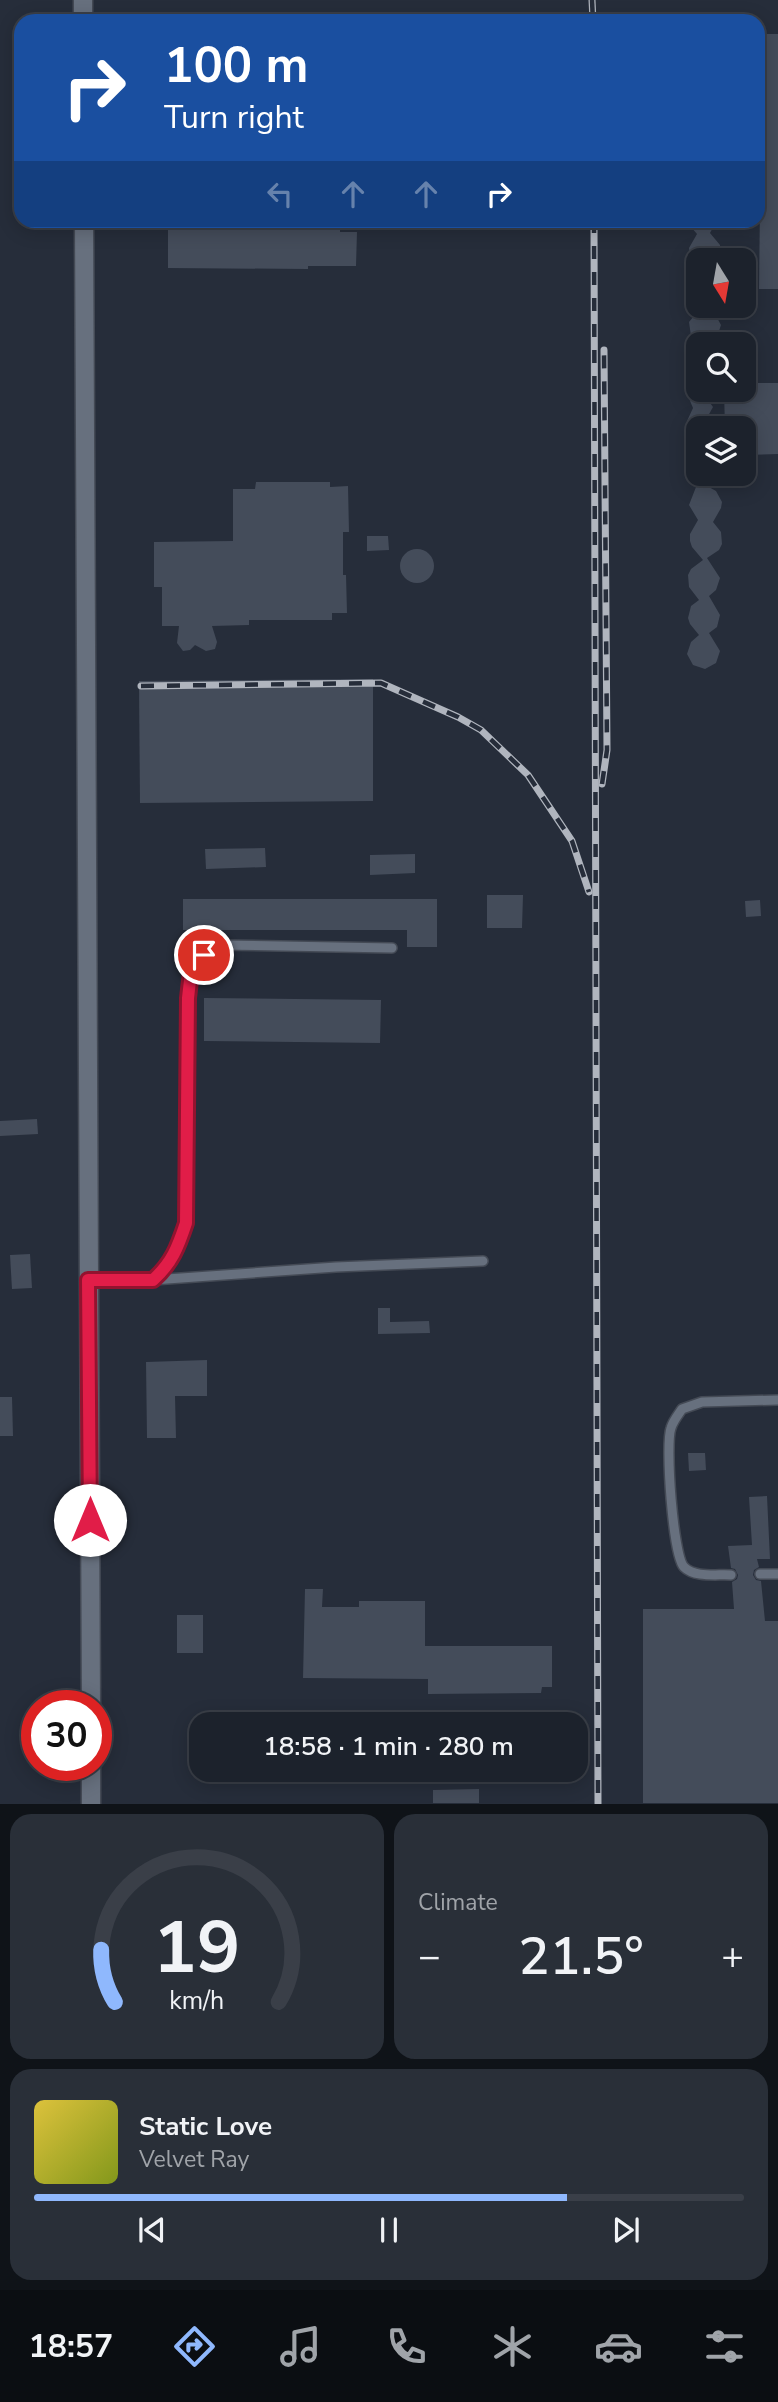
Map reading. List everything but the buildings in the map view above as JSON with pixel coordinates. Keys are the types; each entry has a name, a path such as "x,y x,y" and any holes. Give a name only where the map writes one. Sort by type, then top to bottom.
{"street":[{"path":"84,228 91,1690"},
{"path":"91,1781 91,1804"}],"lane":[{"path":"153,1280 168,1266 186,1223 188,998 191,972 204,955 221,945 392,948"},
{"path":"88,1280 153,1280 336,1267 483,1261"},
{"path":"732,1575 693,1573 682,1566 677,1549 669,1465 671,1428 682,1409 702,1402 778,1400"},
{"path":"760,1574 778,1574"}],"railway":[{"path":"592,0 593,14"},
{"path":"594,228 598,1804"},
{"path":"602,784 607,750 604,350"},
{"path":"141,686 381,683 458,717 481,730 528,775 572,841 589,892"}],"route":[{"path":"90,1520 88,1280 153,1280 168,1266 178,1247 186,1223 188,998 191,972 204,955"}]}
